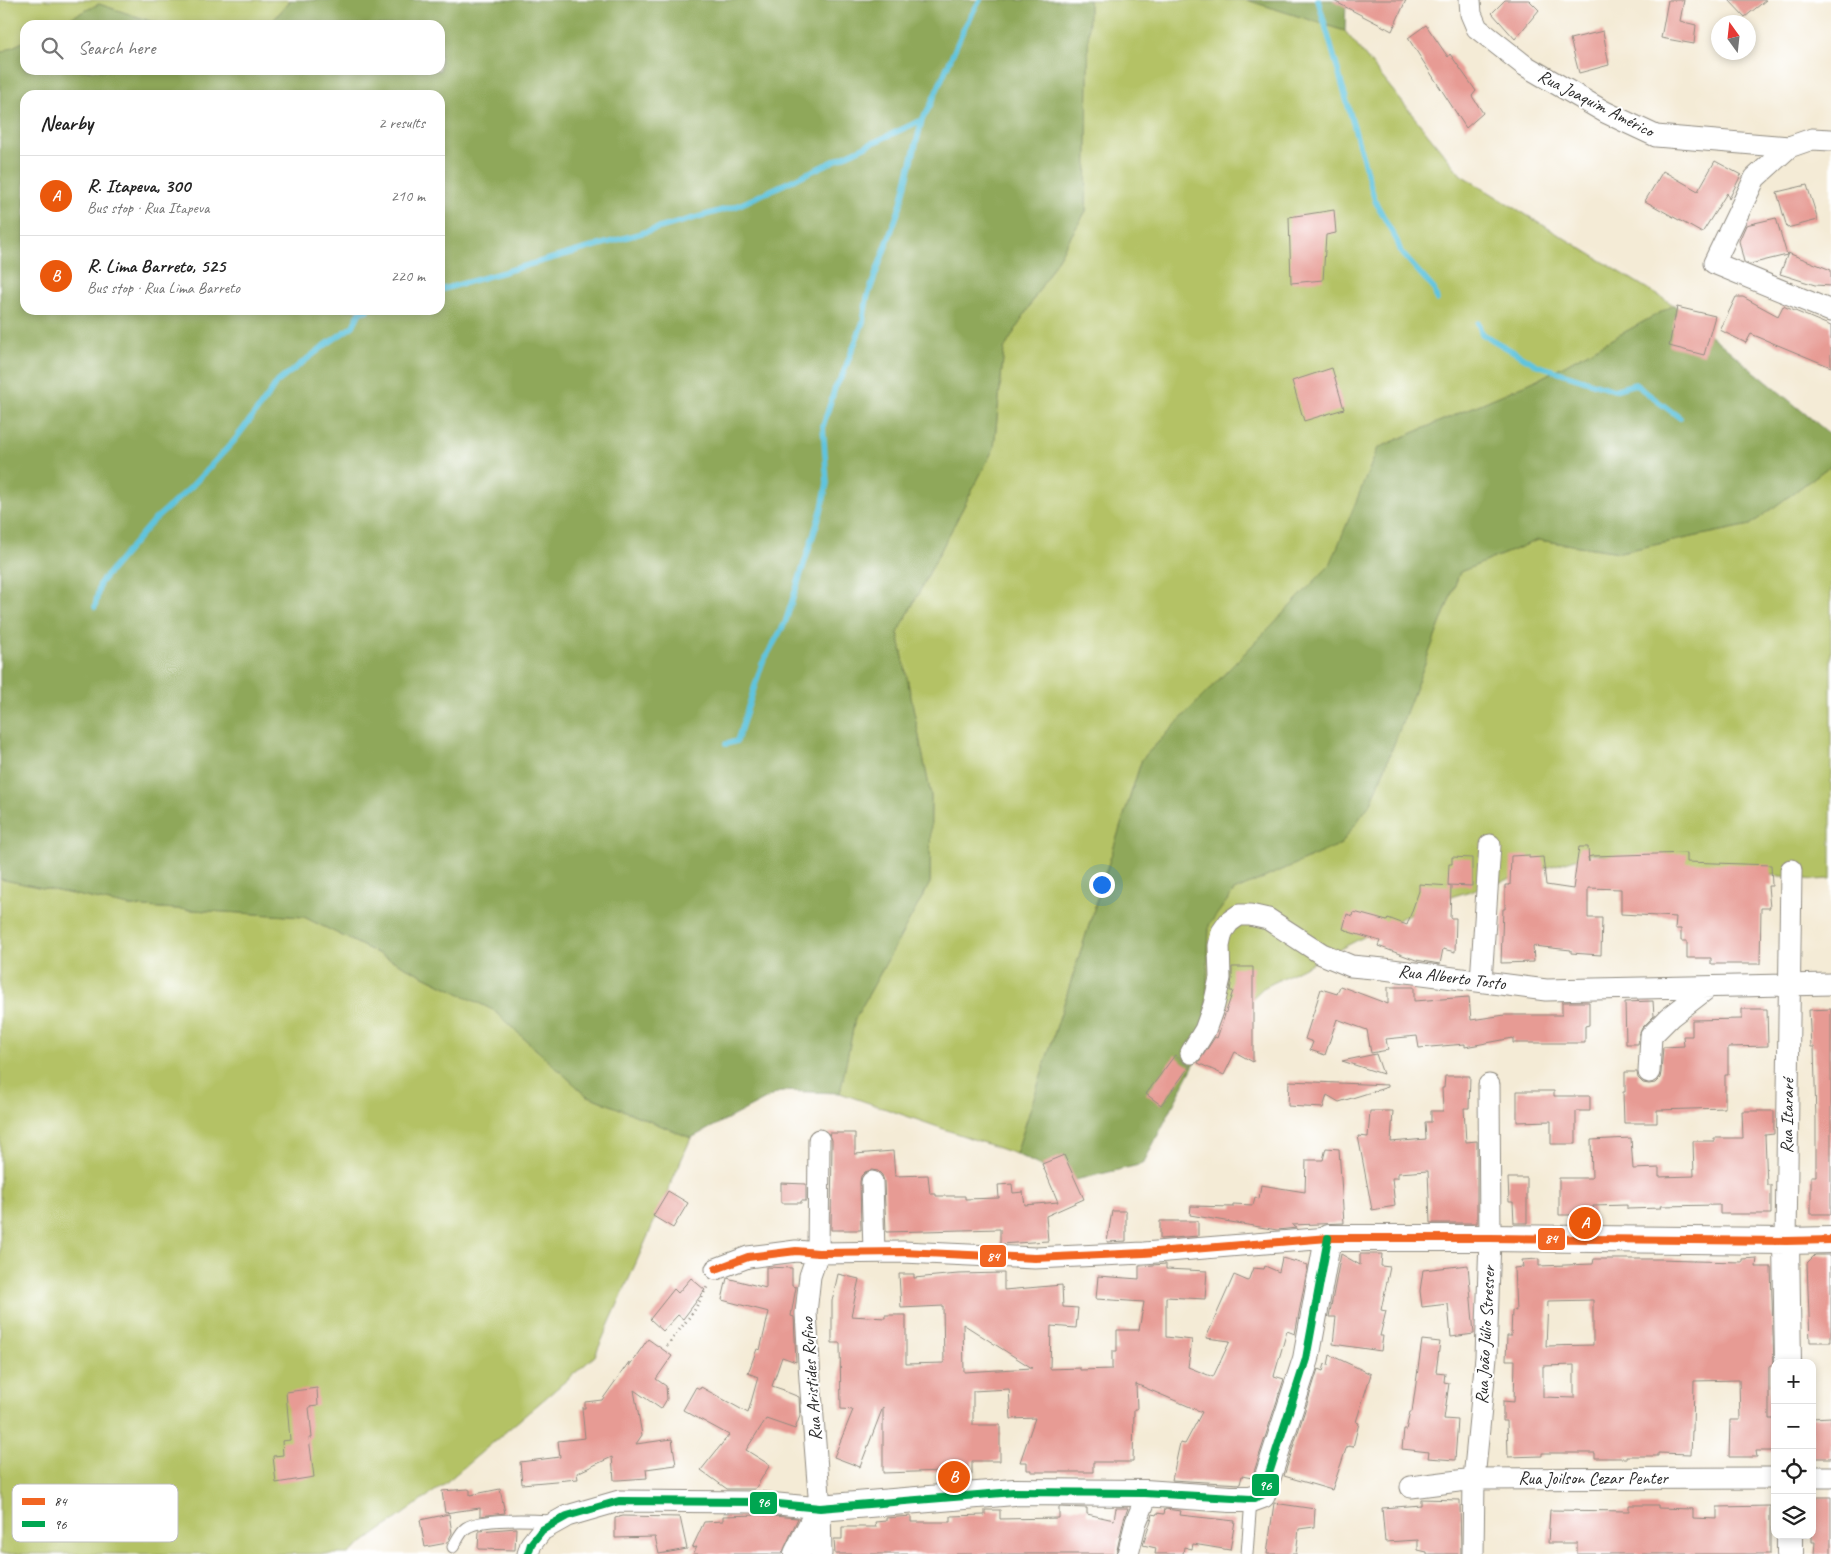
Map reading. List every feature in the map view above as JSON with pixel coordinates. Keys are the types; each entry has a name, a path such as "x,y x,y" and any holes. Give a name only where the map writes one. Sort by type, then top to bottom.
{"street":[{"name":"Rua Joaquim Américo","path":"1470,0 1471,14 1477,28 1524,65 1605,112 1656,136 1788,147"},
{"path":"1831,140 1812,139 1788,147 1755,178 1714,263 1831,311"},
{"path":"1481,981 1490,844"},
{"name":"Rua Itararé","path":"1788,1359 1786,1242 1791,870"},
{"name":"Rua Alberto Tosto","path":"1190,1053 1205,1030 1214,1005 1220,978 1219,946 1222,932 1229,922 1239,915 1250,915 1268,919 1322,954 1351,966 1546,990 1831,984"},
{"path":"1649,1072 1650,1036 1670,1017 1710,987"},
{"name":"Rua João Júlio Stresser","path":"1473,1554 1474,1479 1486,1357 1490,1238 1489,1085"},
{"name":"Rua Aristides Rufino","path":"819,1140 818,1253 810,1276 806,1313 820,1508 821,1554"},
{"path":"872,1182 874,1252"},
{"path":"716,1269 748,1257 796,1251 1035,1258 1144,1253 1328,1238 1786,1242 1831,1240"},
{"path":"528,1554 531,1544 542,1530 567,1516 618,1501 757,1502 820,1508 1014,1492 1257,1497 1306,1359 1328,1238"},
{"path":"1816,1477 1831,1477"},
{"name":"Rua Joilson Cezar Penter","path":"1411,1487 1474,1479 1771,1478"},
{"path":"1128,1554 1136,1522 1148,1494"},
{"path":"797,1554 820,1508"},
{"path":"1790,1539 1790,1554"}],"lane":[{"path":"1247,1554 1257,1497"},
{"path":"453,1547 464,1530 475,1523 521,1520 556,1522"}],"path":[{"path":"667,1346 694,1311 716,1269"}],"green space":[{"path":"0,0 291,0 273,20 147,20 99,4 66,20 20,20 20,43 0,53"},
{"path":"291,0 1089,0 1086,211 1004,349 994,448 898,633 931,796 930,883 855,1019 840,1093 781,1091 691,1138 586,1095 493,1010 304,917 129,906 0,879 0,53 20,43 20,75 445,75 445,20 273,20"},
{"path":"1089,0 1247,0 1345,31 1461,175 1674,305 1541,378 1378,448 1331,565 1142,759 1016,1154 840,1093 855,1019 930,883 931,796 898,633 994,448 1004,349 1086,211"},
{"path":"1247,0 1346,0 1345,31"},
{"path":"99,4 147,20 66,20"},
{"path":"1674,305 1831,435 1831,465 1750,525 1620,552 1538,540 1460,572 1372,801 1341,844 1234,891 1209,925 1205,1043 1143,1164 1071,1181 1016,1154 1142,759 1330,565 1378,448 1541,378"},
{"path":"1831,465 1831,879 1814,880 1592,854 1431,903 1263,988 1205,1043 1209,925 1234,891 1341,844 1372,801 1460,572 1538,540 1620,552 1750,525"},
{"path":"0,879 129,906 304,917 493,1010 586,1095 691,1138 595,1356 443,1485 348,1554 0,1554"}],"building":[{"path":"1332,0 1406,0 1392,31"},
{"path":"1505,0 1529,0 1539,10 1515,39 1492,13"},
{"path":"1668,0 1684,0 1680,21 1696,25 1694,44 1661,38"},
{"path":"1729,0 1766,0 1747,15 1743,15"},
{"path":"1426,25 1448,57 1450,54 1476,91 1472,96 1483,113 1466,128 1408,38"},
{"path":"1603,31 1609,65 1579,73 1570,39"},
{"path":"1715,161 1741,175 1729,199 1727,193 1702,233 1645,201 1663,171 1698,191"},
{"path":"1807,185 1818,220 1787,228 1777,192"},
{"path":"1334,210 1336,233 1326,235 1323,280 1291,283 1289,217"},
{"path":"1776,218 1787,255 1750,264 1744,262 1739,241 1746,225"},
{"path":"1788,253 1831,270 1831,286 1815,285 1780,274"},
{"path":"1736,297 1743,297 1778,316 1783,306 1831,326 1831,367 1751,334 1746,343 1720,330"},
{"path":"1677,307 1715,316 1704,355 1669,346"},
{"path":"1332,368 1344,409 1304,421 1292,381"},
{"path":"1579,847 1588,847 1589,857 1687,853 1687,862 1771,865 1772,886 1768,886 1770,908 1761,908 1760,964 1711,964 1711,958 1687,958 1687,941 1681,941 1681,929 1675,929 1676,917 1621,914 1621,889 1588,888 1588,918 1602,918 1601,955 1571,953 1571,950 1533,946 1534,962 1501,963 1505,885 1510,885 1511,856 1529,855 1529,858 1543,857 1546,885 1573,889"},
{"path":"1452,857 1472,858 1472,886 1448,885 1449,864 1452,864"},
{"path":"1419,884 1451,886 1450,918 1456,918 1455,952 1443,949 1440,964 1416,960 1378,946 1380,941 1343,929 1347,914 1353,916 1354,912 1387,921 1388,918 1407,925 1419,891"},
{"path":"1232,967 1253,967 1253,1062 1235,1052 1224,1075 1198,1063 1215,1037 1217,1038 1233,991 1230,991"},
{"path":"1340,986 1388,1004 1388,987 1414,987 1414,1001 1469,997 1471,1020 1505,1015 1562,1015 1562,1002 1589,1002 1589,1025 1585,1026 1585,1043 1513,1043 1513,1038 1465,1047 1465,1044 1419,1048 1417,1036 1386,1039 1388,1050 1371,1053 1367,1030 1337,1019 1325,1055 1310,1050 1313,1042 1305,1039 1321,989 1337,994"},
{"path":"1653,1001 1654,1016 1642,1028 1638,1044 1626,1044 1625,1002"},
{"path":"1742,1009 1767,1009 1768,1046 1728,1047 1728,1075 1725,1075 1725,1108 1657,1110 1657,1123 1624,1123 1623,1092 1625,1092 1625,1072 1637,1072 1638,1078 1643,1083 1655,1083 1660,1078 1663,1047 1684,1046 1683,1036 1692,1036 1692,1020 1742,1019"},
{"path":"1831,1009 1831,1214 1811,1214 1811,1176 1816,1176 1816,1120 1814,1047 1811,1047 1809,1010"},
{"path":"1376,1054 1383,1074 1342,1061"},
{"path":"1175,1055 1190,1066 1161,1105 1146,1094"},
{"path":"1445,1076 1470,1076 1469,1108 1464,1108 1466,1142 1477,1141 1477,1223 1430,1223 1428,1171 1398,1173 1398,1178 1392,1178 1395,1206 1372,1210 1358,1136 1368,1137 1370,1111 1393,1111 1391,1142 1426,1139 1425,1122 1431,1122 1431,1111 1443,1111 1442,1088 1444,1088"},
{"path":"1289,1081 1388,1085 1388,1087 1339,1102 1327,1095 1323,1108 1288,1106"},
{"path":"1517,1091 1554,1091 1554,1096 1590,1096 1590,1111 1576,1111 1576,1144 1551,1144 1551,1121 1517,1122"},
{"path":"1742,1111 1774,1111 1774,1134 1765,1135 1767,1185 1771,1185 1771,1214 1720,1214 1720,1205 1660,1206 1661,1208 1627,1209 1627,1205 1593,1206 1593,1215 1559,1215 1559,1178 1592,1178 1591,1140 1631,1138 1633,1169 1659,1168 1659,1177 1694,1176 1693,1141 1714,1141 1714,1138 1743,1138"},
{"path":"829,1133 855,1133 855,1154 893,1151 895,1176 928,1175 930,1194 936,1194 936,1196 965,1196 965,1199 999,1198 998,1185 1012,1184 1013,1193 1023,1192 1025,1205 1058,1202 1042,1164 1064,1155 1084,1199 1046,1216 1048,1241 1000,1244 1000,1229 886,1232 884,1181 878,1171 871,1170 861,1176 860,1182 861,1230 831,1230 832,1140"},
{"path":"1326,1148 1339,1149 1344,1223 1292,1225 1297,1228 1277,1230 1190,1215 1191,1206 1233,1207 1233,1204 1253,1205 1255,1197 1259,1199 1261,1185 1305,1192 1306,1160 1323,1160"},
{"path":"1508,1178 1527,1178 1527,1223 1514,1223 1513,1202 1509,1202"},
{"path":"781,1183 806,1184 806,1201 801,1201 801,1203 781,1203"},
{"path":"668,1191 688,1203 673,1228 653,1216"},
{"path":"1112,1211 1126,1211 1126,1241 1107,1242"},
{"path":"1160,1221 1198,1221 1198,1236 1160,1239"},
{"path":"1341,1254 1360,1265 1360,1254 1382,1254 1381,1266 1390,1267 1381,1310 1386,1311 1380,1336 1383,1336 1381,1351 1333,1344 1336,1317 1329,1317"},
{"path":"1815,1255 1831,1255 1831,1342 1810,1342 1807,1263"},
{"path":"1282,1258 1308,1265 1295,1334 1287,1331 1274,1376 1284,1379 1252,1478 1242,1476 1240,1484 1172,1480 1180,1443 1185,1444 1202,1412 1136,1384 1137,1409 1134,1409 1133,1462 1093,1462 1093,1472 1031,1472 1031,1470 1027,1470 1027,1462 1020,1462 1035,1418 1011,1419 1009,1389 973,1391 973,1425 1000,1425 1000,1461 972,1461 972,1475 945,1475 945,1471 883,1473 883,1407 860,1467 834,1457 853,1410 841,1409 840,1343 832,1343 832,1301 838,1274 859,1279 851,1316 885,1318 885,1315 906,1315 906,1364 944,1363 943,1306 901,1308 899,1274 914,1274 914,1278 958,1274 1004,1273 1004,1290 1062,1285 1063,1307 1078,1308 1076,1328 1051,1326 1050,1369 1080,1368 1080,1370 1112,1369 1112,1351 1117,1351 1117,1330 1139,1330 1144,1302 1096,1299 1098,1276 1139,1279 1139,1266 1166,1264 1166,1269 1207,1271 1205,1299 1166,1297 1166,1337 1192,1340 1188,1367 1213,1377 1230,1341 1206,1338 1234,1275 1248,1281 1253,1268 1264,1269 1265,1266 1279,1272","holes":["963,1324 1032,1368 964,1372"]},
{"path":"1757,1258 1756,1267 1771,1267 1774,1359 1771,1359 1771,1366 1769,1366 1771,1451 1756,1451 1757,1457 1729,1457 1730,1420 1740,1420 1739,1380 1694,1381 1691,1454 1658,1453 1658,1456 1595,1458 1595,1453 1542,1453 1542,1456 1508,1457 1507,1421 1503,1421 1503,1401 1514,1402 1515,1360 1506,1360 1507,1336 1511,1336 1512,1310 1516,1311 1514,1268 1523,1267 1522,1260 1539,1259 1539,1266 1593,1264 1594,1259 1742,1262 1742,1259","holes":["1593,1300 1593,1345 1546,1346 1548,1301","1574,1365 1574,1398 1543,1397 1543,1366"]},
{"path":"1468,1265 1474,1334 1451,1337 1448,1304 1422,1307 1420,1291 1423,1270"},
{"path":"766,1267 792,1268 792,1286 796,1287 791,1316 794,1317 796,1362 782,1357 772,1386 799,1397 800,1416 795,1429 766,1419 746,1450 770,1465 755,1489 727,1489 701,1470 729,1435 683,1410 696,1387 700,1389 701,1387 748,1413 758,1377 748,1373 757,1349 760,1350 769,1312 722,1300 727,1278 766,1288"},
{"path":"691,1278 705,1290 683,1319 678,1315 663,1331 650,1319 674,1289 678,1293"},
{"path":"648,1339 672,1356 656,1379 666,1386 667,1399 661,1409 634,1390 642,1435 636,1444 672,1439 676,1465 646,1469 647,1478 614,1480 612,1457 577,1473 578,1479 522,1484 520,1462 560,1457 558,1441 585,1438 582,1408 585,1408 585,1402 602,1400"},
{"path":"1422,1340 1440,1342 1436,1372 1445,1373 1444,1382 1449,1383 1444,1419 1458,1420 1455,1460 1428,1458 1429,1452 1402,1449 1404,1430 1406,1430 1410,1412 1412,1412"},
{"path":"1330,1355 1371,1374 1356,1422 1359,1423 1353,1447 1348,1446 1346,1449 1332,1490 1284,1476 1318,1369 1323,1371 1325,1364 1328,1365"},
{"path":"317,1388 318,1406 309,1407 312,1438 309,1438 314,1477 276,1483 273,1456 283,1455 282,1441 290,1440 286,1392"},
{"path":"1831,1417 1831,1458 1816,1458 1816,1418"},
{"path":"500,1489 505,1513 480,1516 480,1508 445,1513 442,1491 470,1490 470,1495"},
{"path":"1816,1497 1831,1497 1831,1554 1814,1554 1815,1542 1812,1542 1812,1539 1816,1539"},
{"path":"1421,1499 1460,1500 1461,1554 1427,1554 1427,1552 1418,1550 1418,1540 1385,1542 1382,1508 1421,1505"},
{"path":"1274,1503 1315,1509 1314,1527 1299,1529 1296,1554 1267,1554"},
{"path":"1629,1505 1658,1505 1658,1508 1693,1509 1693,1518 1717,1519 1717,1507 1770,1506 1770,1554 1577,1554 1577,1543 1548,1543 1550,1510 1629,1511"},
{"path":"1059,1507 1087,1508 1087,1514 1114,1520 1116,1508 1128,1508 1116,1554 835,1554 834,1539 842,1539 842,1527 876,1527 875,1522 886,1521 886,1518 911,1516 911,1522 951,1522 951,1516 985,1515 985,1510 1000,1510 1000,1519 1059,1518"},
{"path":"1165,1509 1181,1511 1180,1515 1235,1521 1230,1550 1193,1544 1192,1549 1184,1547 1183,1554 1155,1554 1156,1548 1143,1545 1153,1514 1164,1514"},
{"path":"449,1514 452,1533 447,1543 425,1547 420,1520"},
{"path":"760,1515 798,1518 782,1554 693,1554 697,1547 692,1548 704,1522 723,1521 723,1516"},
{"path":"623,1516 680,1517 687,1549 659,1554 655,1537 615,1538 615,1518"},
{"path":"516,1528 515,1550 478,1549 479,1531"}],"waterway":[{"path":"726,744 737,741 762,664 785,623 822,508 827,483 823,426 835,388 843,374 863,322 867,298 900,207 922,120 965,26 980,0"},
{"path":"1318,0 1375,201 1401,252 1434,289 1437,300"},
{"path":"445,289 737,206 922,120"},
{"path":"95,607 100,583 152,522 190,488 234,441 276,383 353,326 358,315"},
{"path":"1478,323 1482,334 1537,365 1614,390 1635,384 1680,418"}],"transit line":[{"name":"84","path":"716,1269 748,1257 796,1251 818,1253 903,1252 1035,1258 1144,1253 1328,1238 1831,1240"},
{"name":"96","path":"528,1554 531,1544 542,1530 567,1516 619,1501 757,1502 820,1508 1014,1492 1145,1493 1251,1499 1262,1495 1306,1359 1328,1238"}],"place":[{"name":"R. Itapeva, 300","path":"1585,1223"},
{"name":"R. Lima Barreto, 525","path":"954,1477"}]}
